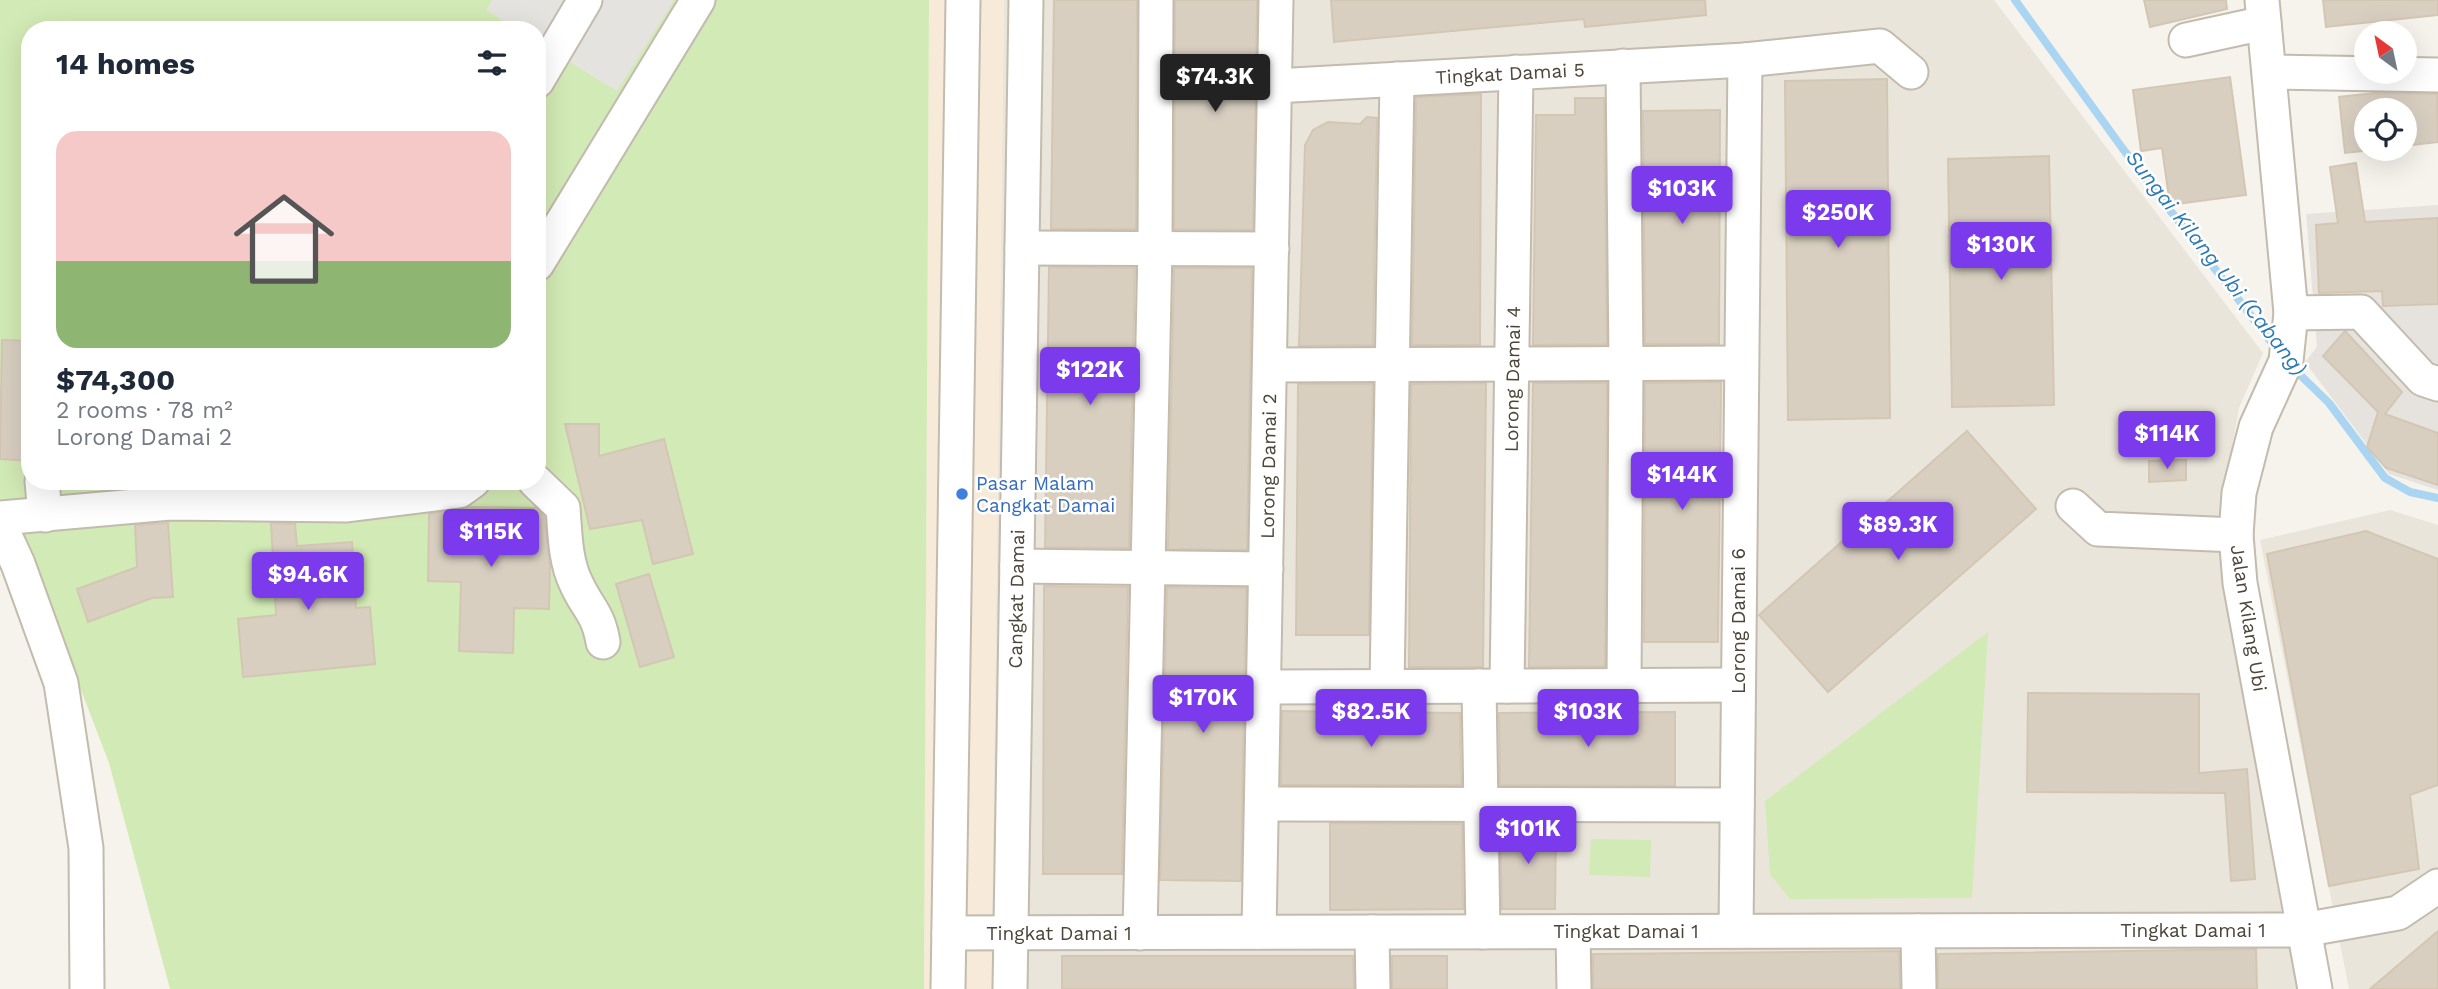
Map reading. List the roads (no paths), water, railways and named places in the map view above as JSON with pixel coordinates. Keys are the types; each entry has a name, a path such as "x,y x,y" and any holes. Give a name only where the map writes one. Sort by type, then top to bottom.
{"street":[{"path":"546,66 585,0"},
{"path":"546,249 698,0"},
{"path":"948,989 963,0"},
{"name":"Cangkat Damai","path":"1010,989 1026,0"},
{"path":"1140,933 1155,249 1156,0"},
{"name":"Lorong Damai 2","path":"1259,932 1276,0"},
{"path":"2186,40 2263,11"},
{"name":"Jalan Kilang Ubi","path":"2263,11 2291,313 2286,361 2256,427 2239,493 2236,535 2240,583 2315,989"},
{"name":"Tingkat Damai 5","path":"1275,86 1745,60 1880,46 1911,72"},
{"name":"Lorong Damai 6","path":"1736,931 1745,60"},
{"path":"1623,66 1626,364 1623,685"},
{"name":"Lorong Damai 4","path":"1483,932 1481,804 1493,686 1512,364 1516,72"},
{"path":"2270,72 2438,75"},
{"path":"1387,686 1397,79"},
{"path":"1022,248 1272,249"},
{"path":"2291,313 2361,312 2423,379 2438,384"},
{"path":"1270,365 1741,363"},
{"path":"44,490 45,514"},
{"path":"0,518 45,514 171,492 347,505 460,490"},
{"path":"544,490 563,508 566,545 575,583 599,619 603,642"},
{"path":"2073,506 2098,529 2236,535"},
{"path":"0,525 18,564 61,683 86,848 87,989"},
{"path":"1017,566 1266,569"},
{"path":"1264,687 1738,685"},
{"path":"1262,804 1737,805"},
{"name":"Tingkat Damai 1","path":"949,933 2303,930 2398,914 2438,886"},
{"path":"1918,930 1919,989"},
{"path":"1372,932 1373,989"},
{"path":"1573,932 1573,989"}],"waterway":[{"name":"Sungai Kilang Ubi (Cabang)","path":"2015,0 2123,149 2278,351"},
{"name":"Sungai Kilang Ubi (Cabang)","path":"2293,368 2329,403 2385,478 2410,492 2438,498"}],"place":[{"name":"Pasar Malam Cangkat Damai","path":"962,494"}]}
